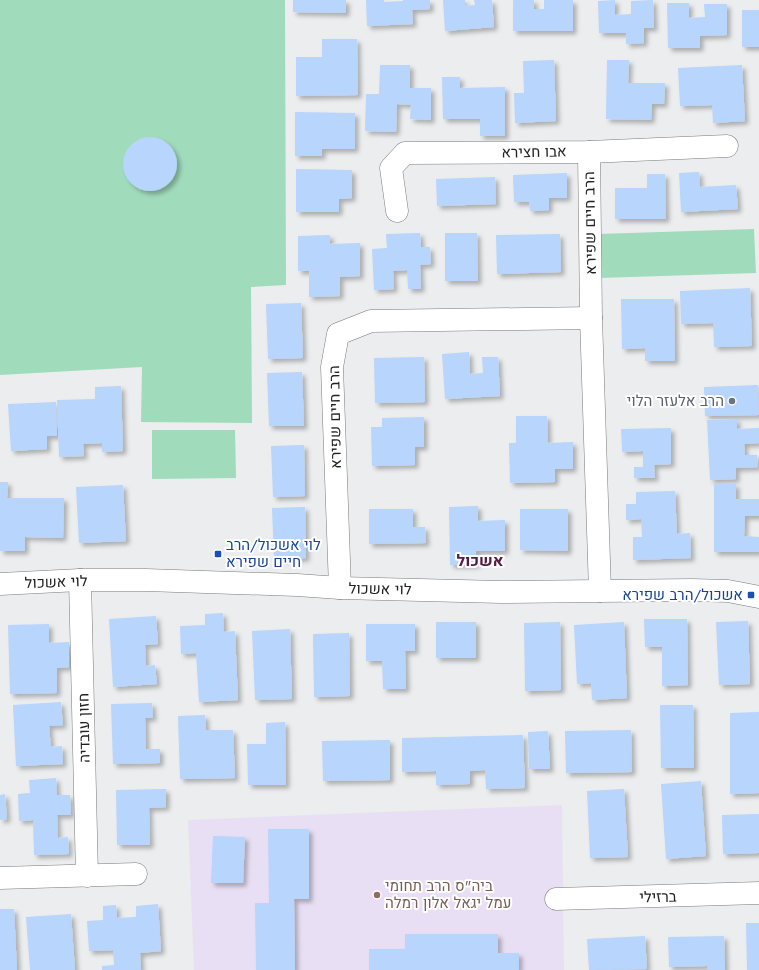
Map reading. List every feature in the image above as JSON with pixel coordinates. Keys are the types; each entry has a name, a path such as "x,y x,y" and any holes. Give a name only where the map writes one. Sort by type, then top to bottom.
{"street":[{"name":"אבו חצירא","path":"397,211 391,168 405,154 589,152 727,146"},
{"name":"הרב חיים שפירא","path":"589,152 591,318 600,591"},
{"name":"הרב חיים שפירא","path":"340,588 332,367 338,334 371,321 591,318"},
{"name":"לוי אשכול","path":"0,584 80,580 152,580 340,588 501,592 728,591 759,597"},
{"name":"חזון עובדיה","path":"80,580 87,876"},
{"path":"0,878 136,874"},
{"name":"ברזילי","path":"556,899 759,893"}],"shaded area":[{"name":"ביה\"ס הרב תחומי עמל יגאל אלון רמלה","path":"562,805 564,970 194,970 188,820"}],"green space":[{"path":"0,0 285,0 286,285 251,287 252,423 141,422 142,367 0,375"},
{"path":"754,229 756,273 599,278 598,234"},
{"path":"152,430 235,430 236,478 152,479"}],"building":[{"path":"293,0 346,0 346,13 293,12"},
{"path":"366,0 384,0 384,2 430,0 430,9 412,10 413,24 367,26"},
{"path":"443,0 465,0 465,6 475,5 474,0 492,0 494,27 445,31"},
{"path":"513,0 534,0 534,9 544,9 544,0 573,0 573,31 513,31"},
{"path":"615,0 615,15 631,14 631,1 653,0 654,28 644,28 644,43 626,44 626,33 599,33 598,1"},
{"path":"667,3 689,3 689,18 705,17 704,4 727,4 727,35 700,36 700,48 668,48"},
{"path":"742,10 759,10 759,47 742,47"},
{"path":"322,39 357,39 358,95 296,96 296,57 322,57"},
{"path":"554,60 556,121 515,123 514,93 524,93 523,61"},
{"path":"607,60 629,60 628,83 665,83 664,104 652,104 651,120 606,119"},
{"path":"380,65 410,65 410,88 431,88 431,120 410,119 411,105 397,104 396,132 365,131 366,94 379,94"},
{"path":"742,65 745,121 713,123 712,105 680,106 678,68"},
{"path":"442,77 460,77 460,88 505,87 505,136 480,136 480,119 443,119"},
{"path":"295,112 355,113 355,149 322,149 322,156 295,156"},
{"path":"150,137 160,139 169,145 175,154 177,164 175,174 169,183 160,189 150,191 140,189 131,183 125,174 123,164 125,154 131,145 140,139"},
{"path":"296,169 352,170 352,198 339,199 339,212 296,212"},
{"path":"699,172 700,187 736,185 738,209 681,212 679,173"},
{"path":"567,173 567,198 549,198 549,210 530,211 529,202 514,202 513,175"},
{"path":"647,174 665,174 666,219 615,219 615,188 647,188"},
{"path":"495,177 496,204 437,206 436,179"},
{"path":"420,233 421,247 430,247 431,264 420,265 421,289 408,289 407,270 393,271 394,289 374,290 372,249 387,248 386,234"},
{"path":"445,233 477,233 478,281 445,281"},
{"path":"560,234 561,272 497,274 496,235"},
{"path":"330,235 330,244 360,243 360,276 340,277 340,296 309,297 309,271 298,271 298,236"},
{"path":"750,288 752,346 714,347 713,323 681,324 680,291"},
{"path":"621,299 674,299 675,361 645,361 645,348 622,349"},
{"path":"301,303 303,358 268,359 266,304"},
{"path":"469,352 470,374 483,373 482,357 498,357 500,396 445,399 442,354"},
{"path":"424,357 425,402 375,403 374,358"},
{"path":"302,372 304,426 269,426 267,373"},
{"name":"הרב אלעזר הלוי","path":"758,385 759,415 705,416 704,387"},
{"path":"121,386 123,451 102,452 102,443 83,444 84,456 59,457 57,400 95,399 95,387"},
{"path":"56,402 57,436 47,436 47,449 11,451 8,404"},
{"path":"516,416 547,416 548,443 573,442 573,469 555,469 555,482 510,483 509,443 516,443"},
{"path":"424,417 424,447 415,447 415,465 372,466 371,427 382,427 382,418"},
{"path":"737,419 737,429 759,428 759,443 744,444 745,455 757,455 758,467 736,468 736,479 710,480 707,420"},
{"path":"671,428 671,464 654,465 655,478 634,478 634,467 643,467 643,451 622,452 621,429"},
{"path":"304,445 305,496 273,497 271,446"},
{"path":"0,482 8,482 7,498 64,498 63,538 25,537 25,551 0,551"},
{"path":"714,484 736,484 736,499 759,499 759,516 745,516 744,536 759,537 759,552 714,552"},
{"path":"123,485 126,541 79,543 76,487"},
{"path":"675,491 677,534 690,533 691,558 633,560 633,537 642,537 641,519 626,520 626,504 636,504 636,492"},
{"path":"478,506 478,521 505,520 505,551 476,551 476,565 450,565 449,507"},
{"path":"305,507 306,558 274,559 272,508"},
{"path":"369,509 413,509 413,527 425,527 426,543 369,544"},
{"path":"520,509 568,509 568,551 520,550"},
{"path":"223,613 224,632 235,631 238,700 199,702 196,653 181,654 180,626 205,625 205,614"},
{"path":"156,616 158,644 145,645 146,666 155,665 157,684 113,687 109,619"},
{"path":"644,619 687,619 688,685 662,686 662,647 645,647"},
{"path":"748,621 750,684 719,685 716,622"},
{"path":"436,622 476,622 476,658 436,658"},
{"path":"560,622 561,690 525,691 524,623"},
{"path":"624,622 627,698 592,700 591,683 577,684 574,625"},
{"path":"49,624 49,643 69,642 69,667 57,668 57,693 10,694 8,625"},
{"path":"366,624 415,624 415,651 405,651 406,689 383,689 382,661 366,661"},
{"path":"290,629 292,699 255,700 252,631"},
{"path":"349,633 350,696 314,697 313,634"},
{"path":"61,702 63,725 49,726 51,747 62,746 63,764 16,766 13,705"},
{"path":"152,703 153,718 145,718 146,749 160,749 160,763 113,764 111,704"},
{"path":"660,705 693,705 694,768 661,768"},
{"path":"759,712 759,793 730,794 730,713"},
{"path":"205,715 206,730 233,730 235,778 180,779 178,716"},
{"path":"285,722 286,785 248,785 247,744 266,744 266,723"},
{"path":"631,730 632,772 566,773 565,731"},
{"path":"548,731 550,769 529,769 528,732"},
{"path":"523,735 525,788 486,789 485,770 470,771 470,784 436,785 436,771 402,772 402,738"},
{"path":"390,740 390,780 323,781 322,741"},
{"path":"56,778 57,795 70,795 71,815 57,815 58,838 68,837 69,854 34,855 33,820 19,821 18,794 30,793 29,780"},
{"path":"701,781 706,856 666,859 661,784"},
{"path":"166,789 166,807 149,808 150,845 117,845 116,790"},
{"path":"624,789 628,857 590,858 587,791"},
{"path":"5,794 7,819 0,820 0,795"},
{"path":"759,814 759,853 723,854 722,815"},
{"path":"268,829 309,829 309,899 294,899 295,970 256,970 255,903 269,903"},
{"path":"213,836 245,837 243,883 211,883"},
{"path":"158,904 161,951 140,953 141,970 102,970 102,966 114,965 113,950 89,951 87,921 103,920 103,906 116,905 117,918 136,917 136,906"},
{"path":"0,909 14,909 17,970 0,970"},
{"path":"71,914 75,970 30,970 26,917"},
{"path":"746,923 759,923 759,970 747,970"},
{"path":"405,934 498,934 498,953 519,953 519,970 369,970 369,949 405,949"},
{"path":"645,936 647,969 589,970 587,939"},
{"path":"724,936 725,970 707,970 707,966 669,967 668,937"}],"place":[{"name":"הרב אלעזר הלוי","path":"732,401"},
{"name":"לוי אשכול/הרב חיים שפירא","path":"218,554"},
{"name":"אשכול/הרב שפירא","path":"751,595"},
{"name":"ביה\"ס הרב תחומי עמל יגאל אלון רמלה","path":"377,895"}],"district":[{"name":"אשכול","path":"480,560"}]}
